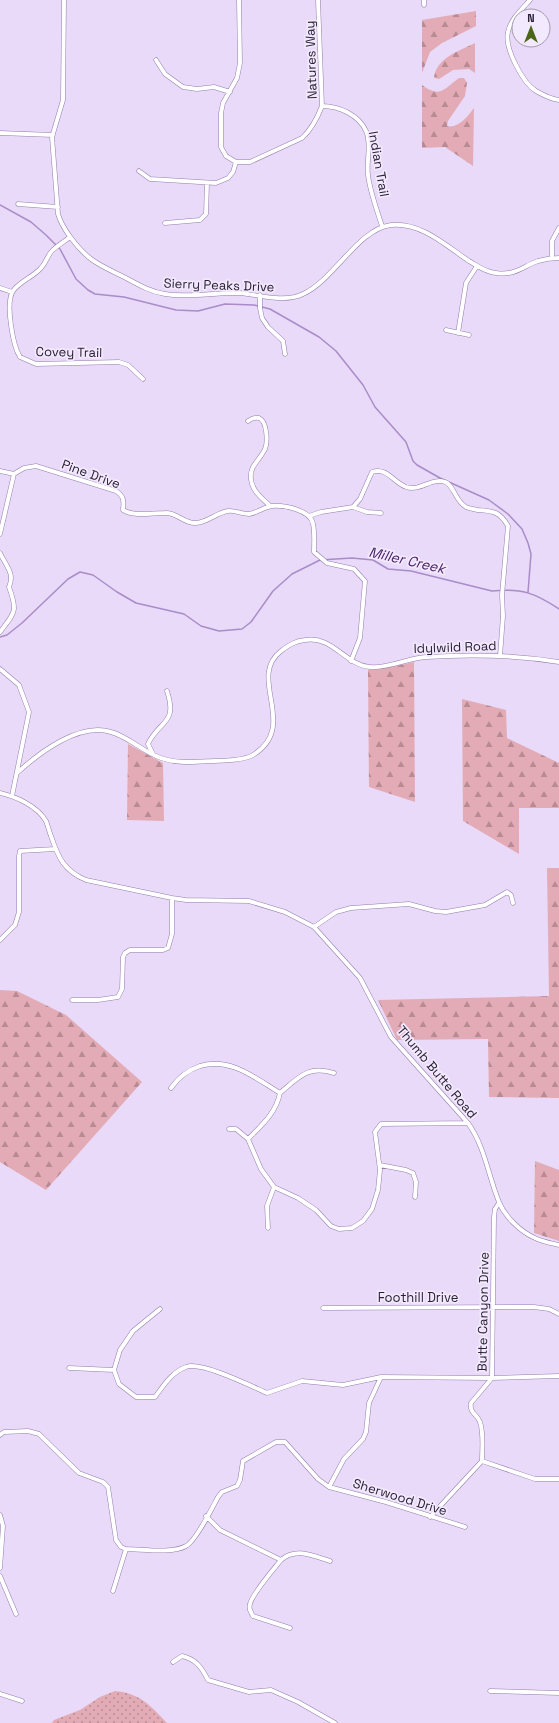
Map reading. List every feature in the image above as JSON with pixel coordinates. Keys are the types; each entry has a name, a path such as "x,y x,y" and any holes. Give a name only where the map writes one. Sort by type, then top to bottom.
{"street":[{"name":"Sierry Peaks Drive","path":"65,0 63,100 53,135 58,207 61,225 83,253 93,261 149,290 164,294 183,296 238,293 291,298 302,295 314,288 370,233 382,226 404,224 418,227 476,266 496,274 510,273 521,270 537,261 559,258"},
{"path":"139,171 150,179 207,183 216,183 228,178 233,172 236,162 226,156 221,146 221,113 223,104 237,78 240,63 239,0"},
{"name":"Natures Way","path":"236,162 250,162 302,138 309,132 317,120 322,106 318,0"},
{"path":"424,0 424,5"},
{"path":"530,0 512,22 508,32 508,47 527,82 536,91 559,100"},
{"path":"156,60 165,74 183,87 197,89 214,87 230,92"},
{"name":"Indian Trail","path":"322,106 332,106 348,113 359,121 366,132 368,143 368,175 382,226"},
{"path":"0,133 53,135"},
{"path":"165,223 200,220 206,214 207,183"},
{"path":"18,204 58,207"},
{"path":"552,258 552,242 559,228"},
{"path":"0,288 12,292 19,285 34,276 43,266 51,251 70,237"},
{"path":"458,332 466,283 476,266"},
{"name":"Covey Trail","path":"12,292 10,301 14,342 20,358 36,364 119,362 128,365 143,379"},
{"path":"260,295 262,318 268,327 278,334 283,341 285,354"},
{"path":"446,330 469,335"},
{"path":"248,421 252,418 257,418 262,419 265,424 265,449 251,469 251,479 256,492 270,506"},
{"name":"Pine Drive","path":"14,474 30,467 36,466 44,468 116,491 121,494 124,500 123,510 128,513 173,514 189,523 197,523 229,511 248,514 260,512 270,506 288,506 309,516"},
{"path":"353,507 360,499 372,472 377,470 385,472 407,487 415,488 437,481 445,482 451,486 454,494 461,504 468,509 495,513 504,518 508,526 502,595 503,616 500,656"},
{"path":"0,471 14,474 0,534"},
{"path":"351,661 360,638 365,581 354,569 327,563 314,552 313,524 309,516 321,512 353,507 367,512 381,514"},
{"path":"0,553 2,563 11,571 12,580 9,587 15,603 15,612 0,632"},
{"name":"Idylwild Road","path":"17,773 28,762 74,734 94,730 110,732 161,758 181,762 222,761 252,756 265,745 274,728 274,710 268,683 268,669 277,654 291,643 307,639 324,641 351,661 371,667 388,665 408,658 426,656 500,656 559,662"},
{"path":"0,669 19,685 29,712 12,796"},
{"path":"153,754 148,744 151,738 168,719 171,712 172,704 167,691"},
{"name":"Thumb Butte Road","path":"0,793 12,796 33,807 46,821 55,849 64,865 75,875 86,880 186,900 249,901 285,912 314,927 360,978 391,1037 468,1123 475,1133 482,1148 499,1203 507,1215 524,1232 536,1239 559,1245"},
{"path":"0,940 14,925 19,912 20,851 55,849"},
{"path":"314,927 336,912 351,908 409,904 435,911 446,912 485,905 507,892 511,895 513,903"},
{"path":"72,1000 98,1000 118,997 122,989 123,957 125,953 130,950 162,950 168,948 172,934 172,898"},
{"path":"171,1088 176,1081 194,1068 210,1063 223,1063 238,1068 280,1093"},
{"path":"248,1139 265,1124 278,1104 280,1093 302,1074 312,1070 323,1069 334,1073"},
{"path":"230,1129 236,1129 248,1139 261,1169 274,1187 298,1198 316,1210 331,1226 340,1229 352,1228 363,1221 372,1209 378,1190 380,1165 375,1132 381,1124 468,1123"},
{"path":"380,1165 406,1170 413,1173 416,1182 415,1197"},
{"path":"268,1228 267,1206 274,1187"},
{"name":"Butte Canyon Drive","path":"482,1461 482,1431 480,1421 471,1411 470,1407 492,1378 492,1307 495,1209 499,1203"},
{"name":"Foothill Drive","path":"323,1308 534,1307 549,1309 559,1314"},
{"path":"160,1309 133,1331 120,1350 114,1370 119,1384 136,1397 155,1397 173,1374 187,1366 204,1366 267,1393 302,1381 343,1385 381,1377 492,1378 559,1376"},
{"path":"69,1368 114,1370"},
{"path":"0,1435 4,1432 33,1432 47,1441 79,1473 104,1482 108,1487 116,1540 121,1547 126,1549 170,1550 182,1548 192,1541 222,1492 237,1486 240,1480 243,1461 280,1441 285,1442 318,1479 329,1487 344,1459 363,1439 366,1432 369,1403 381,1377"},
{"path":"430,1516 482,1461 535,1479 559,1479"},
{"name":"Sherwood Drive","path":"329,1487 386,1502 465,1527"},
{"path":"0,1515 3,1526 0,1568"},
{"path":"206,1516 220,1530 281,1560"},
{"path":"112,1591 126,1549"},
{"path":"290,1628 254,1616 250,1612 249,1605 253,1598 281,1560 286,1556 297,1553 330,1561"},
{"path":"0,1576 16,1614"},
{"path":"173,1662 182,1656 191,1658 202,1668 208,1680 249,1692 271,1690 298,1702 335,1723"},
{"path":"490,1691 559,1693"},
{"path":"0,1694 22,1702"}],"green space":[{"path":"476,11 476,26 442,43 430,52 422,73 422,20"},
{"path":"475,43 475,73 469,69 453,70 439,79 434,78 439,65 444,60 456,52"},
{"path":"459,78 464,78 467,83 465,96 448,121 447,126 455,126 459,124 474,108 473,166 445,147 422,148 422,85 437,92 445,89"},
{"path":"414,662 415,802 369,787 368,670 383,669"},
{"path":"462,699 506,710 507,738 559,763 559,808 519,808 519,854 463,821"},
{"path":"128,744 163,763 164,821 127,820"},
{"path":"547,868 559,868 559,1098 489,1097 488,1039 397,1040 378,1000 549,996"},
{"path":"0,990 17,991 66,1015 142,1082 46,1190 0,1162"},
{"path":"535,1161 559,1170 559,1241 534,1233"},
{"path":"115,1691 131,1694 144,1701 167,1723 52,1723 54,1720 80,1710 100,1697"}],"waterway":[{"path":"0,205 31,222 46,235 60,249 76,279 95,294 124,297 176,310 198,311 225,304 254,305 270,309 319,337 336,351 363,385 375,407 406,442 413,461 417,465 440,478 489,500 508,514 522,529 531,554 528,592"},
{"name":"Miller Creek","path":"0,637 7,635 22,623 68,579 80,572 93,575 136,603 184,614 201,626 219,631 242,629 251,622 273,591 292,574 320,560 352,558 373,560 388,569 411,571 492,591 520,591 535,595 559,609"}]}
